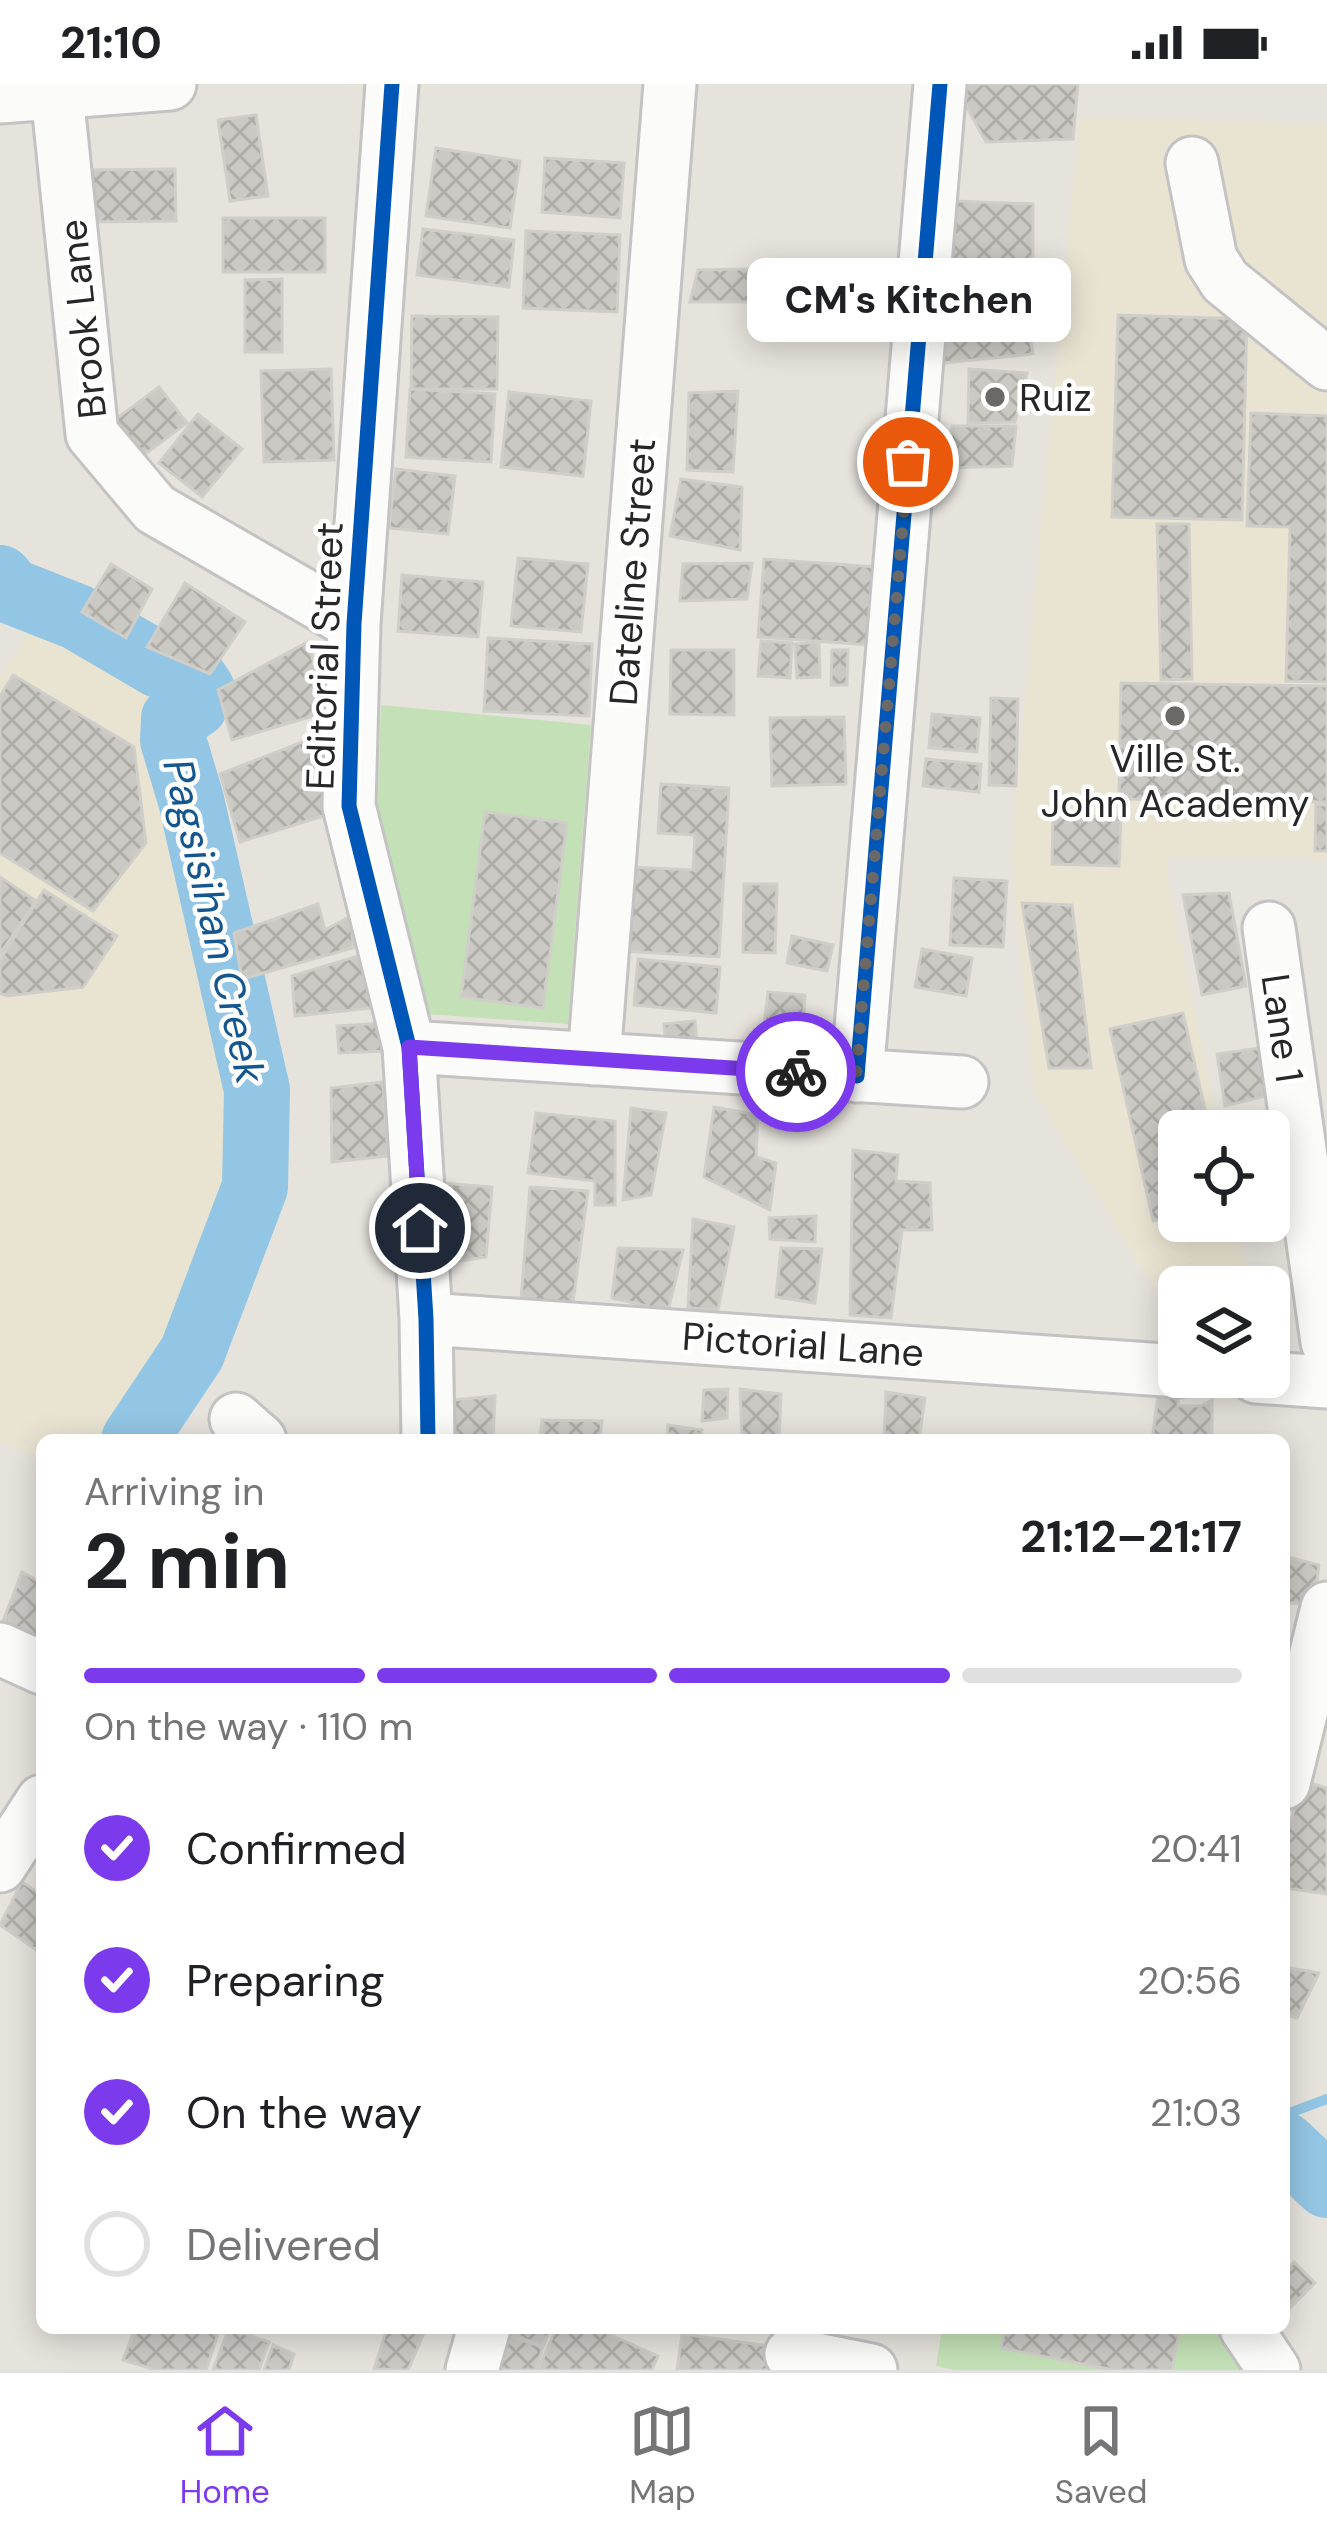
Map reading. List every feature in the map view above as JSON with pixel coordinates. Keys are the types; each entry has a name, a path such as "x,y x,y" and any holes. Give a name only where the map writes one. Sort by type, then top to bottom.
{"street":[{"path":"0,97 170,84"},
{"name":"Editorial Street","path":"392,84 354,624 350,806 409,1047 426,1319 428,1434"},
{"name":"Dateline Street","path":"594,1059 670,84"},
{"path":"856,1076 940,84"},
{"name":"Brook Lane","path":"57,94 92,434 155,509 354,624"},
{"path":"1192,163 1211,259 1225,281 1327,364"},
{"name":"Lane 1","path":"1269,928 1327,1342"},
{"path":"409,1047 962,1082"},
{"name":"Pictorial Lane","path":"426,1319 1158,1370"},
{"path":"1290,1379 1327,1382"},
{"path":"1290,1608 1326,1610 1290,1759"},
{"path":"0,1649 36,1665"},
{"path":"472,2370 482,2334"},
{"path":"1250,2334 1274,2370"},
{"path":"791,2351 872,2370"}],"shaded area":[{"name":"Ville St. John Academy","path":"1079,117 1327,124 1327,859 1164,859 1215,1110 1158,1110 1158,1242 1241,1242 1246,1266 1158,1266 1158,1295 1034,1092 1010,859"},
{"path":"38,618 142,677 182,813 222,1016 227,1212 175,1334 117,1434 36,1434 36,1456 0,1443 0,677"}],"green space":[{"path":"381,705 591,725 568,1024 427,1014 377,820"},
{"path":"941,2334 1226,2334 1251,2370 954,2370 936,2366"}],"building":[{"path":"967,84 1078,84 1073,139 986,142 962,99"},
{"path":"256,115 268,196 230,201 218,120"},
{"path":"436,148 520,161 510,228 426,216"},
{"path":"545,158 624,163 620,218 542,212"},
{"path":"175,169 176,221 82,222 82,170"},
{"path":"955,201 1033,204 1033,304 950,302"},
{"path":"223,218 325,218 325,272 223,272"},
{"path":"423,229 514,240 509,287 417,275"},
{"path":"526,231 620,235 617,312 523,308"},
{"path":"791,268 788,302 690,302 698,270"},
{"path":"282,279 282,352 245,352 245,280"},
{"path":"1013,306 1014,313 1048,316 1058,335 1030,336 1033,354 943,363 951,307"},
{"path":"1118,315 1247,319 1242,520 1112,517"},
{"path":"412,316 498,317 497,389 411,389"},
{"path":"331,369 334,460 264,462 261,371"},
{"name":"Ruiz","path":"969,369 1027,373 1015,422 968,423"},
{"path":"159,387 187,423 140,458 112,422"},
{"path":"410,389 495,394 491,462 406,457"},
{"path":"738,391 733,472 687,470 689,393"},
{"path":"509,392 591,401 583,476 501,467"},
{"path":"1251,413 1327,416 1327,682 1286,681 1290,527 1247,526"},
{"path":"198,414 242,449 202,497 159,463"},
{"path":"952,426 1016,426 1012,466 947,468"},
{"path":"396,469 455,476 448,534 389,528"},
{"path":"681,479 742,487 740,550 670,536"},
{"path":"1157,524 1189,524 1192,679 1161,680"},
{"path":"518,558 588,564 581,632 511,626"},
{"path":"764,559 876,567 870,645 758,637"},
{"path":"752,563 747,599 680,601 683,564"},
{"path":"111,564 152,589 126,638 82,612"},
{"path":"402,575 483,582 478,637 398,631"},
{"path":"185,583 245,622 210,674 147,647"},
{"path":"488,638 592,644 589,716 484,711"},
{"path":"761,641 792,643 790,678 758,676"},
{"path":"308,642 327,712 232,740 218,690"},
{"path":"819,642 820,677 797,678 795,644"},
{"path":"671,650 734,650 734,715 670,714"},
{"path":"832,650 848,650 847,685 831,685"},
{"path":"13,675 134,747 146,843 93,911 0,853 0,696"},
{"path":"1121,683 1327,686 1327,802 1119,799"},
{"path":"991,698 1018,699 1016,786 989,785"},
{"path":"932,714 980,718 977,752 929,748"},
{"path":"844,717 846,784 772,786 770,718"},
{"path":"320,735 336,812 240,842 220,774"},
{"path":"926,759 981,764 979,792 923,786"},
{"path":"661,784 729,788 719,957 625,951 630,867 693,870 695,835 658,833"},
{"path":"1316,805 1327,805 1327,851 1315,851"},
{"path":"485,812 567,823 543,1008 461,997"},
{"path":"1053,816 1121,817 1119,866 1052,864"},
{"path":"0,877 36,901 0,954"},
{"path":"954,878 1007,881 1003,947 950,945"},
{"path":"744,884 777,884 775,953 743,952"},
{"path":"44,890 117,936 83,987 7,996 0,993 0,960"},
{"path":"1229,893 1246,986 1202,995 1183,895"},
{"path":"1022,903 1072,905 1091,1068 1049,1068"},
{"path":"318,904 325,930 351,916 353,948 242,979 234,933"},
{"path":"792,936 833,945 827,971 787,963"},
{"path":"922,949 972,958 966,996 915,987"},
{"path":"368,953 381,1007 295,1016 292,976"},
{"path":"638,959 720,967 716,1013 634,1005"},
{"path":"768,992 805,995 802,1037 763,1033"},
{"path":"1183,1013 1205,1110 1158,1110 1158,1220 1153,1221 1110,1029"},
{"path":"695,1021 698,1054 667,1056 664,1024"},
{"path":"384,1023 387,1051 339,1053 337,1026"},
{"path":"1267,1047 1266,1096 1225,1106 1217,1054"},
{"path":"383,1082 388,1156 332,1162 331,1088"},
{"path":"714,1107 758,1115 756,1157 776,1163 770,1210 704,1177"},
{"path":"631,1108 666,1113 651,1195 623,1200"},
{"path":"536,1113 615,1121 615,1205 595,1205 595,1181 528,1173"},
{"path":"853,1150 898,1155 896,1181 930,1183 932,1230 902,1230 891,1318 850,1315"},
{"path":"442,1183 492,1187 486,1257 440,1264"},
{"path":"530,1187 588,1191 572,1310 521,1300"},
{"path":"816,1216 815,1242 770,1239 769,1218"},
{"path":"693,1219 734,1227 718,1310 688,1308"},
{"path":"618,1248 683,1250 668,1311 612,1298"},
{"path":"781,1248 822,1249 815,1303 776,1297"},
{"path":"728,1389 727,1418 702,1421 704,1390"},
{"path":"740,1389 781,1394 779,1434 742,1434"},
{"path":"886,1392 925,1398 920,1434 884,1434"},
{"path":"1158,1395 1178,1398 1178,1406 1201,1406 1212,1400 1212,1434 1153,1434"},
{"path":"495,1396 493,1434 444,1434 441,1401"},
{"path":"542,1420 602,1421 601,1434 540,1434"},
{"path":"668,1425 702,1430 702,1434 667,1434"},
{"path":"1290,1558 1319,1565 1314,1606 1290,1603"},
{"path":"22,1572 36,1580 36,1658 0,1629"},
{"path":"1303,1781 1327,1788 1327,1894 1290,1889 1290,1823"},
{"path":"22,1882 36,1891 36,1950 0,1925"},
{"path":"1290,1968 1319,1973 1297,2018 1290,2016"},
{"path":"1294,2262 1315,2283 1290,2308 1290,2266"},
{"path":"133,2334 218,2334 206,2370 156,2370 123,2360"},
{"path":"227,2334 246,2334 269,2342 259,2370 213,2370"},
{"path":"385,2334 424,2334 408,2370 374,2369"},
{"path":"513,2334 548,2334 543,2347"},
{"path":"553,2334 608,2334 658,2356 652,2370 538,2370"},
{"path":"682,2334 770,2346 767,2370 677,2370"},
{"path":"1004,2334 1179,2334 1172,2370 1113,2370 1001,2348"},
{"path":"508,2336 543,2347 536,2370 498,2370"},
{"path":"273,2345 294,2354 289,2370 264,2370"}],"waterway":[{"name":"Pagsisihan Creek","path":"0,578 11,591 77,617 159,665 192,675 202,690 195,705 174,719 173,740 257,1090 255,1187 192,1353 138,1434"},
{"name":"Pagsisihan Creek","path":"1290,2113 1327,2099"},
{"name":"Pagsisihan Creek","path":"1290,2151 1327,2185"}],"cycle path":[{"path":"392,84 354,624 349,806 409,1047 426,1319 428,1434"},
{"path":"857,1076 940,84"}],"way so far":[{"path":"796,1072 856,1076 908,462"}],"place":[{"name":"Ruiz","path":"995,397"},
{"name":"CM's Kitchen","path":"908,462"},
{"name":"Ville St. John Academy","path":"1175,716"}],"route":[{"path":"420,1228 409,1047 796,1072"}]}
